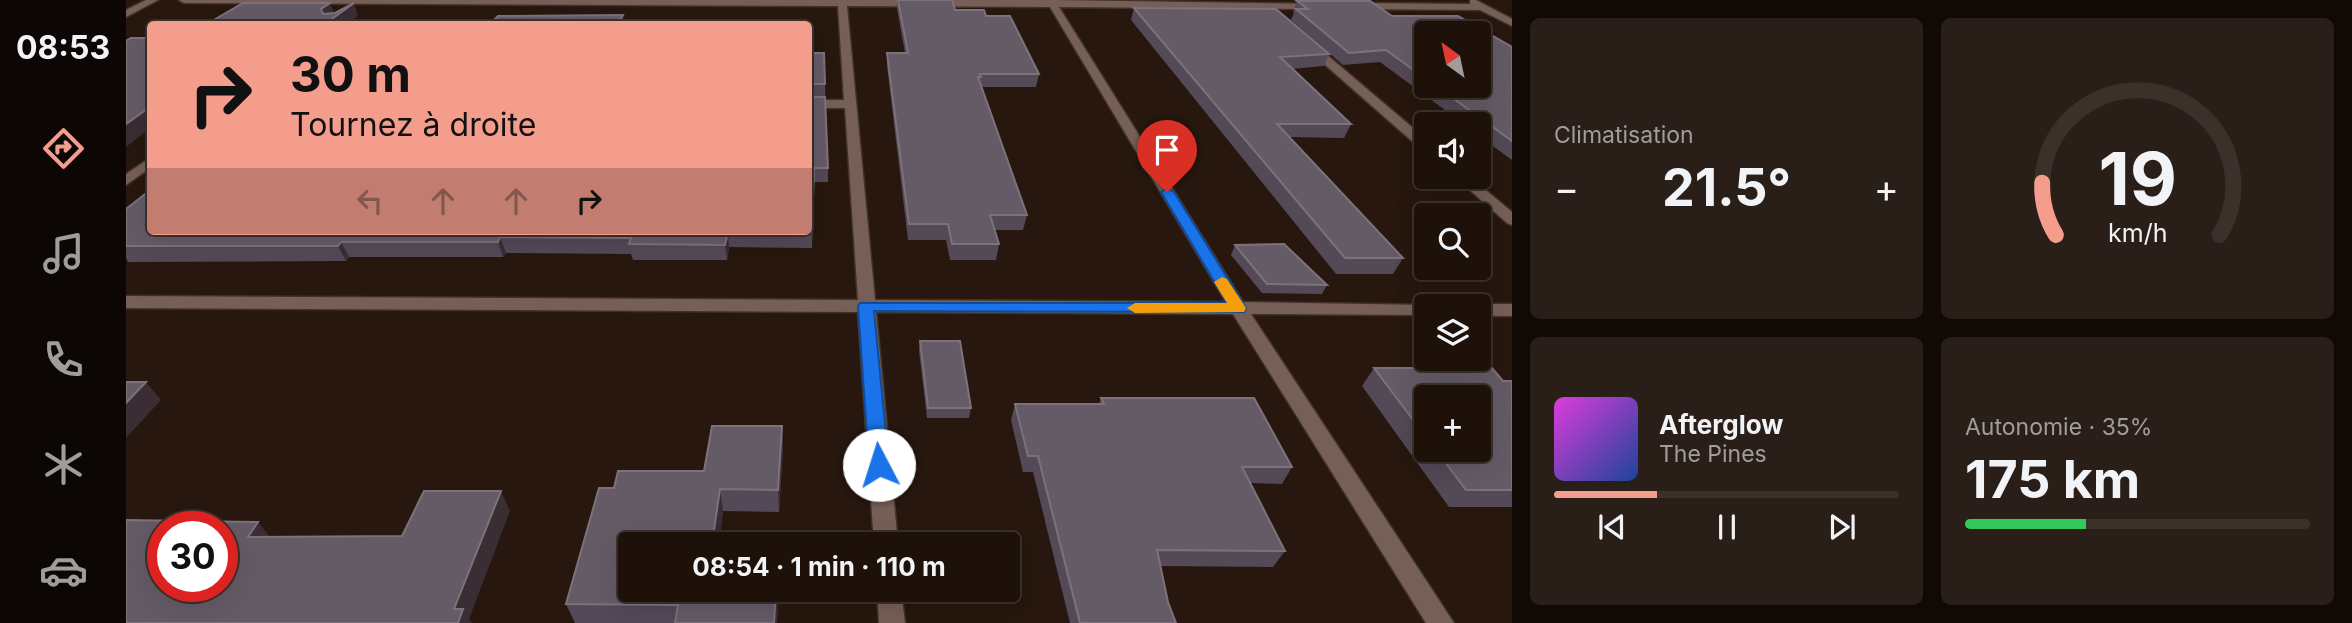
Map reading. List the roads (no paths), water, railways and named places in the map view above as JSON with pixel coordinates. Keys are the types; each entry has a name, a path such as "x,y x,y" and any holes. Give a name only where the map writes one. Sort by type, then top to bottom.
{"street":[{"path":"126,14 153,0"},
{"path":"184,0 362,3 1261,3 1333,6"},
{"path":"1470,0 1512,23"},
{"path":"842,2 885,532"},
{"path":"352,10 362,3"},
{"path":"1052,3 1238,308 1441,623"},
{"path":"1261,3 1275,15"},
{"path":"1347,6 1483,7"},
{"path":"1305,41 1414,136"},
{"path":"812,104 850,104"},
{"path":"126,181 147,164"},
{"path":"1476,189 1512,220"},
{"path":"126,302 1414,309"},
{"path":"1491,310 1512,310"},
{"path":"890,602 892,623"}]}
